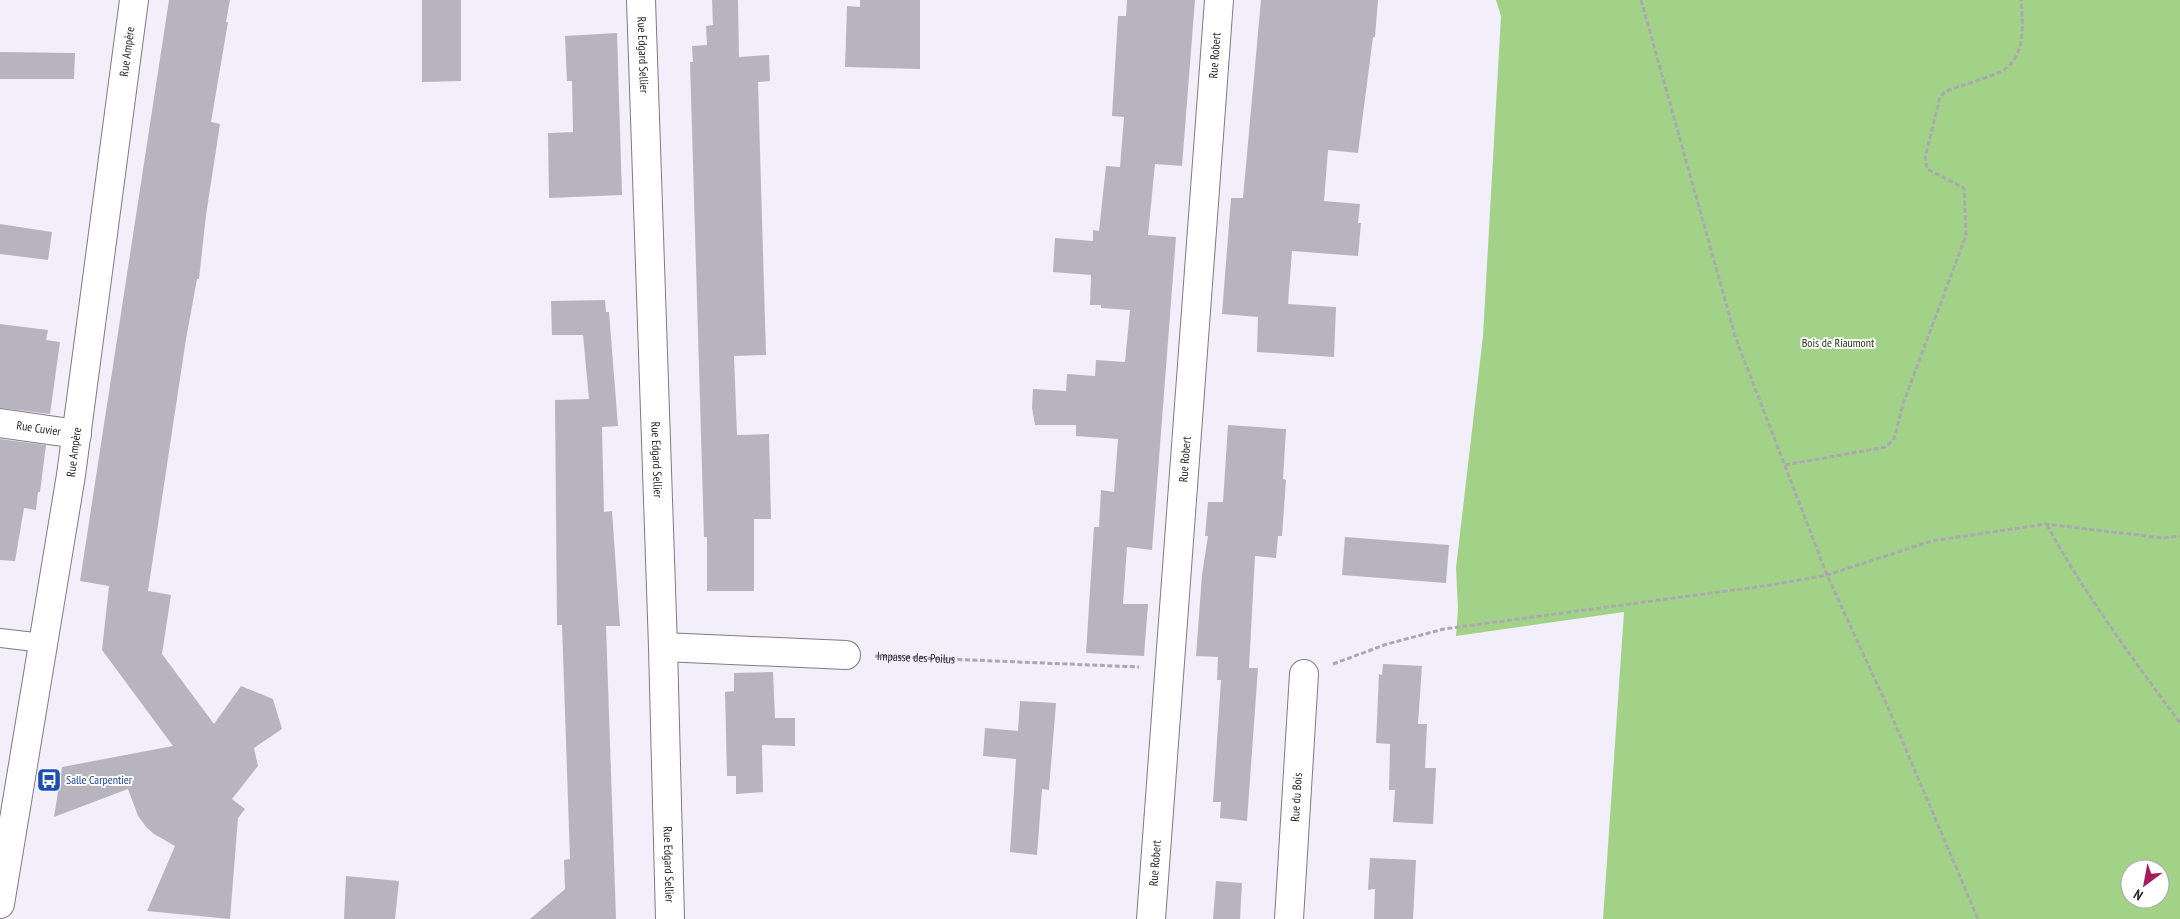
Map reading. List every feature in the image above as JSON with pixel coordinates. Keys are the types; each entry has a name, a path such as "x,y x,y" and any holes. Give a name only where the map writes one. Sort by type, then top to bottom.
{"street":[{"name":"Rue Ampère","path":"0,904 3,866 43,643 76,434 134,0"},
{"name":"Rue Edgard Sellier","path":"640,0 663,647 670,919"},
{"name":"Rue Robert","path":"1151,919 1219,0"},
{"name":"Rue Cuvier","path":"0,423 76,434"},
{"path":"663,647 846,655"},
{"name":"Rue du Bois","path":"1289,919 1304,674"}],"lane":[{"path":"0,638 43,643"}],"path":[{"path":"1641,0 1736,339 1827,575 1890,712 1978,919"},
{"path":"1785,464 1886,447 1894,439 1903,404 1966,235 1964,188 1927,169 1925,158 1940,97 1946,91 2005,69 2020,49 2023,18 2021,0"},
{"path":"2046,524 2066,561 2180,723"},
{"path":"1304,674 1387,644 1444,629 1771,585 1827,575 1932,541 2046,524 2163,538 2180,536"},
{"name":"Impasse des Poilus","path":"846,655 1170,668"}],"green space":[{"name":"Bois de Riaumont","path":"1496,0 2180,0 2180,919 1603,919 1624,612 1456,636 1458,609 1456,568 1483,336 1501,16"}],"building":[{"path":"169,0 230,0 211,122 220,124 206,215 199,279 197,279 186,339 148,591 171,595 162,654 214,724 241,686 273,699 282,729 254,748 258,766 232,799 245,809 238,818 230,919 147,911 175,846 147,828 138,816 128,789 54,817 62,767 173,746 102,650 109,586 80,581"},
{"path":"422,0 461,0 461,81 422,82"},
{"path":"712,0 738,0 739,57 769,55 770,81 758,82 766,355 734,356 737,435 769,434 771,519 754,519 754,591 707,591 707,537 704,537 690,62 693,62 692,46 707,45 706,26 713,25"},
{"path":"860,0 920,0 920,69 845,67 847,6 860,7"},
{"path":"1127,0 1195,0 1182,166 1155,164 1148,235 1176,237 1152,550 1127,547 1123,604 1148,604 1144,656 1086,653 1094,527 1099,527 1101,490 1114,492 1118,439 1076,436 1076,425 1035,425 1032,408 1033,389 1066,391 1067,374 1095,376 1096,360 1125,362 1130,310 1101,308 1101,305 1090,305 1091,275 1053,272 1055,238 1093,241 1093,230 1099,231 1106,166 1120,167 1124,117 1112,116 1118,16 1126,16"},
{"path":"1261,0 1378,0 1375,37 1373,37 1358,153 1328,150 1324,201 1360,204 1358,223 1361,223 1358,256 1292,251 1288,304 1336,307 1334,357 1257,352 1258,317 1222,314 1231,198 1243,198"},
{"path":"617,33 622,195 549,198 548,133 573,132 572,81 567,81 565,36"},
{"path":"0,52 75,53 74,79 0,79"},
{"path":"0,224 52,232 48,260 0,254"},
{"path":"605,300 606,312 609,312 618,426 602,427 604,512 612,511 620,626 606,626 616,919 530,919 565,889 564,860 570,859 562,625 557,625 555,400 589,399 583,335 552,335 551,301"},
{"path":"0,324 48,330 46,340 60,342 50,414 0,408"},
{"path":"1228,425 1286,429 1283,479 1286,480 1282,536 1278,536 1276,558 1255,556 1249,668 1258,668 1247,821 1220,818 1221,802 1213,802 1221,680 1217,680 1218,657 1196,656 1202,575 1208,536 1205,536 1208,502 1223,502"},
{"path":"0,439 46,445 36,510 24,508 15,561 0,560"},
{"path":"1345,537 1449,545 1446,583 1342,575"},
{"path":"1383,664 1422,666 1418,724 1427,724 1425,768 1436,768 1433,824 1393,822 1395,790 1389,790 1390,744 1376,743 1379,674 1382,675"},
{"path":"773,672 775,718 795,718 795,746 762,745 763,792 736,794 736,776 727,776 725,692 734,691 734,673"},
{"path":"1020,701 1056,703 1049,790 1042,789 1037,855 1010,852 1016,759 983,756 985,728 1018,731"},
{"path":"1370,858 1416,860 1413,919 1374,919 1375,889 1368,890"},
{"path":"346,876 399,881 395,919 344,919"},
{"path":"1216,881 1242,883 1240,919 1213,919"}],"place":[{"name":"Salle Carpentier","path":"49,780"}]}
